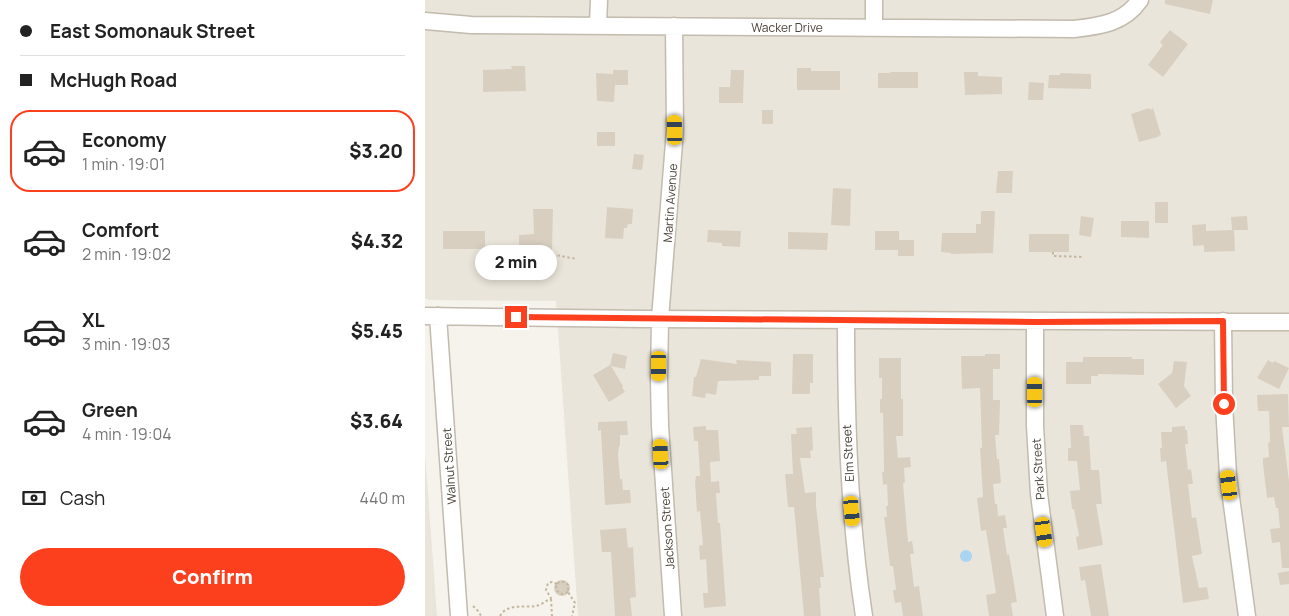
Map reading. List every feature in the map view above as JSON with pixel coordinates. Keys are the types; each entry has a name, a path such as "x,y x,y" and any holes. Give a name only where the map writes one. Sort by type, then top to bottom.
{"street":[{"path":"599,0 599,24"},
{"path":"874,0 874,27"},
{"name":"Wacker Drive","path":"425,21 471,25 599,24 1074,29 1115,22 1129,13 1140,0"},
{"name":"Martin Avenue","path":"660,319 675,130 674,26"},
{"path":"431,316 1035,322 1289,322"},
{"name":"Walnut Street","path":"431,316 459,616"},
{"name":"Jackson Street","path":"660,319 660,426 673,616"},
{"name":"Elm Street","path":"847,320 847,421 858,574 864,616"},
{"path":"1223,321 1224,404 1228,475 1236,546 1247,616"},
{"name":"Park Street","path":"1035,322 1035,426 1039,494 1055,616"}],"path":[{"path":"538,252 539,254 577,259"},
{"path":"1053,252 1053,256 1084,257"},
{"path":"552,616 553,605 546,590 547,586 553,582 557,584 566,582 569,587 568,592 575,603 572,616"},
{"path":"557,584 556,588 559,594 568,592"},
{"path":"501,616 509,608 526,605 536,606 551,598"}],"shaded area":[{"path":"425,0 1289,0 1289,616 578,616 556,301 429,300 425,298"},
{"path":"425,452 437,616 425,616"}],"water":[{"path":"964,550 968,550 972,556 968,562 964,562 960,558 960,554"}],"building":[{"path":"1165,0 1213,0 1210,14 1165,4"},
{"path":"1170,30 1188,44 1163,77 1148,65 1163,45 1160,42"},
{"path":"511,66 525,66 526,91 483,92 483,70 512,69"},
{"path":"797,68 811,68 811,71 840,71 840,90 797,90"},
{"path":"613,70 628,70 628,85 615,85 614,102 597,101 596,73 613,74"},
{"path":"731,70 744,70 743,103 719,103 719,87 730,87"},
{"path":"918,72 918,88 878,88 878,73"},
{"path":"964,72 978,72 978,76 1002,77 1002,94 965,95"},
{"path":"1060,73 1091,74 1091,89 1048,88 1049,75 1060,75"},
{"path":"1029,82 1044,83 1043,100 1028,100"},
{"path":"1149,108 1150,110 1153,108 1161,135 1139,142 1131,114"},
{"path":"762,110 773,110 773,124 762,124"},
{"path":"597,132 615,132 615,146 597,146"},
{"path":"634,154 644,155 642,170 632,169"},
{"path":"998,171 1013,171 1012,193 996,193"},
{"path":"833,188 851,189 850,226 831,225"},
{"path":"1155,202 1168,202 1168,223 1155,223"},
{"path":"607,207 633,209 632,224 628,224 627,228 624,228 623,239 605,238"},
{"path":"533,209 553,209 552,251 519,253 519,235 534,234"},
{"path":"981,211 995,211 993,253 951,254 941,252 942,233 976,233 976,224 981,224"},
{"path":"1081,216 1094,218 1091,237 1079,235"},
{"path":"1247,216 1248,230 1234,230 1235,251 1204,252 1204,245 1193,246 1192,225 1206,224 1206,231 1232,230 1231,217"},
{"path":"1121,221 1149,221 1149,238 1121,237"},
{"path":"708,230 741,231 740,247 722,246 722,243 707,242"},
{"path":"443,231 485,231 485,249 443,249"},
{"path":"875,231 899,231 899,240 914,240 914,256 898,256 898,250 875,250"},
{"path":"788,232 828,233 827,250 788,249"},
{"path":"1029,234 1069,234 1069,252 1029,252"},
{"path":"613,353 627,356 625,369 611,366 625,392 609,402 593,375 610,365"},
{"path":"793,354 813,354 813,383 810,383 810,394 792,394"},
{"path":"985,354 1000,354 1000,369 993,369 993,400 1000,400 999,435 995,435 1001,483 993,484 998,516 1005,515 1007,528 1003,528 1017,602 1011,603 1013,616 989,616 986,595 996,593 986,530 981,531 977,498 983,497 980,448 982,448 980,388 962,389 961,356 985,356"},
{"path":"1083,357 1132,357 1132,359 1144,359 1144,375 1098,374 1098,376 1091,376 1091,384 1066,384 1066,362 1083,362"},
{"path":"879,358 901,358 903,436 896,436 898,458 910,457 911,467 904,468 905,483 903,483 908,542 912,541 914,554 910,554 914,587 919,586 923,616 903,616 901,602 895,603 893,590 896,590 893,566 890,566 884,517 887,517 886,506 888,506 887,484 883,485 882,472 884,472 883,413 880,413 882,378 879,378"},
{"path":"701,359 737,364 736,360 771,362 771,376 759,376 759,380 718,381 716,395 706,393 705,398 692,396 694,377 696,377"},
{"path":"1268,360 1289,368 1279,389 1257,378"},
{"path":"1174,361 1187,362 1184,386 1191,396 1176,408 1158,384 1172,373"},
{"path":"1288,394 1289,427 1282,427 1289,481 1289,568 1282,568 1280,542 1272,543 1270,529 1280,528 1278,508 1276,508 1274,497 1267,498 1263,464 1263,458 1269,457 1269,411 1258,411 1257,395"},
{"path":"627,421 628,435 620,435 618,455 620,479 622,479 623,490 630,490 631,503 605,505 601,430 598,431 598,422"},
{"path":"1070,425 1083,425 1084,436 1089,436 1091,470 1099,470 1102,504 1096,504 1103,545 1078,550 1076,537 1079,536 1074,509 1072,509 1070,491 1080,490 1077,461 1068,461 1068,448 1071,448"},
{"path":"706,426 706,430 718,430 720,461 710,462 711,482 719,481 720,493 716,493 726,606 704,608 703,593 708,593 706,559 700,560 699,546 703,545 700,511 697,512 695,482 696,476 700,476 698,441 694,441 693,427"},
{"path":"1185,426 1188,444 1185,444 1188,470 1191,469 1193,484 1188,484 1192,518 1196,517 1202,554 1192,556 1199,588 1207,587 1209,599 1183,603 1166,461 1161,462 1160,448 1162,448 1161,432 1172,432 1172,427"},
{"path":"812,427 813,450 810,451 811,458 800,458 805,493 816,492 824,577 820,577 821,588 819,588 821,616 804,616 794,507 788,507 785,474 793,474 791,434 797,434 796,428"},
{"path":"626,528 628,548 633,547 636,597 630,598 632,616 615,616 611,552 602,552 600,530"},
{"path":"1101,564 1109,616 1091,616 1085,580 1081,581 1079,567"},
{"path":"1289,571 1289,584 1280,585 1278,573"},
{"path":"559,580 565,580 570,585 568,594 559,596 554,591 554,585"}],"route":[{"path":"516,317 1007,320 1035,322 1223,321 1224,404"}]}
